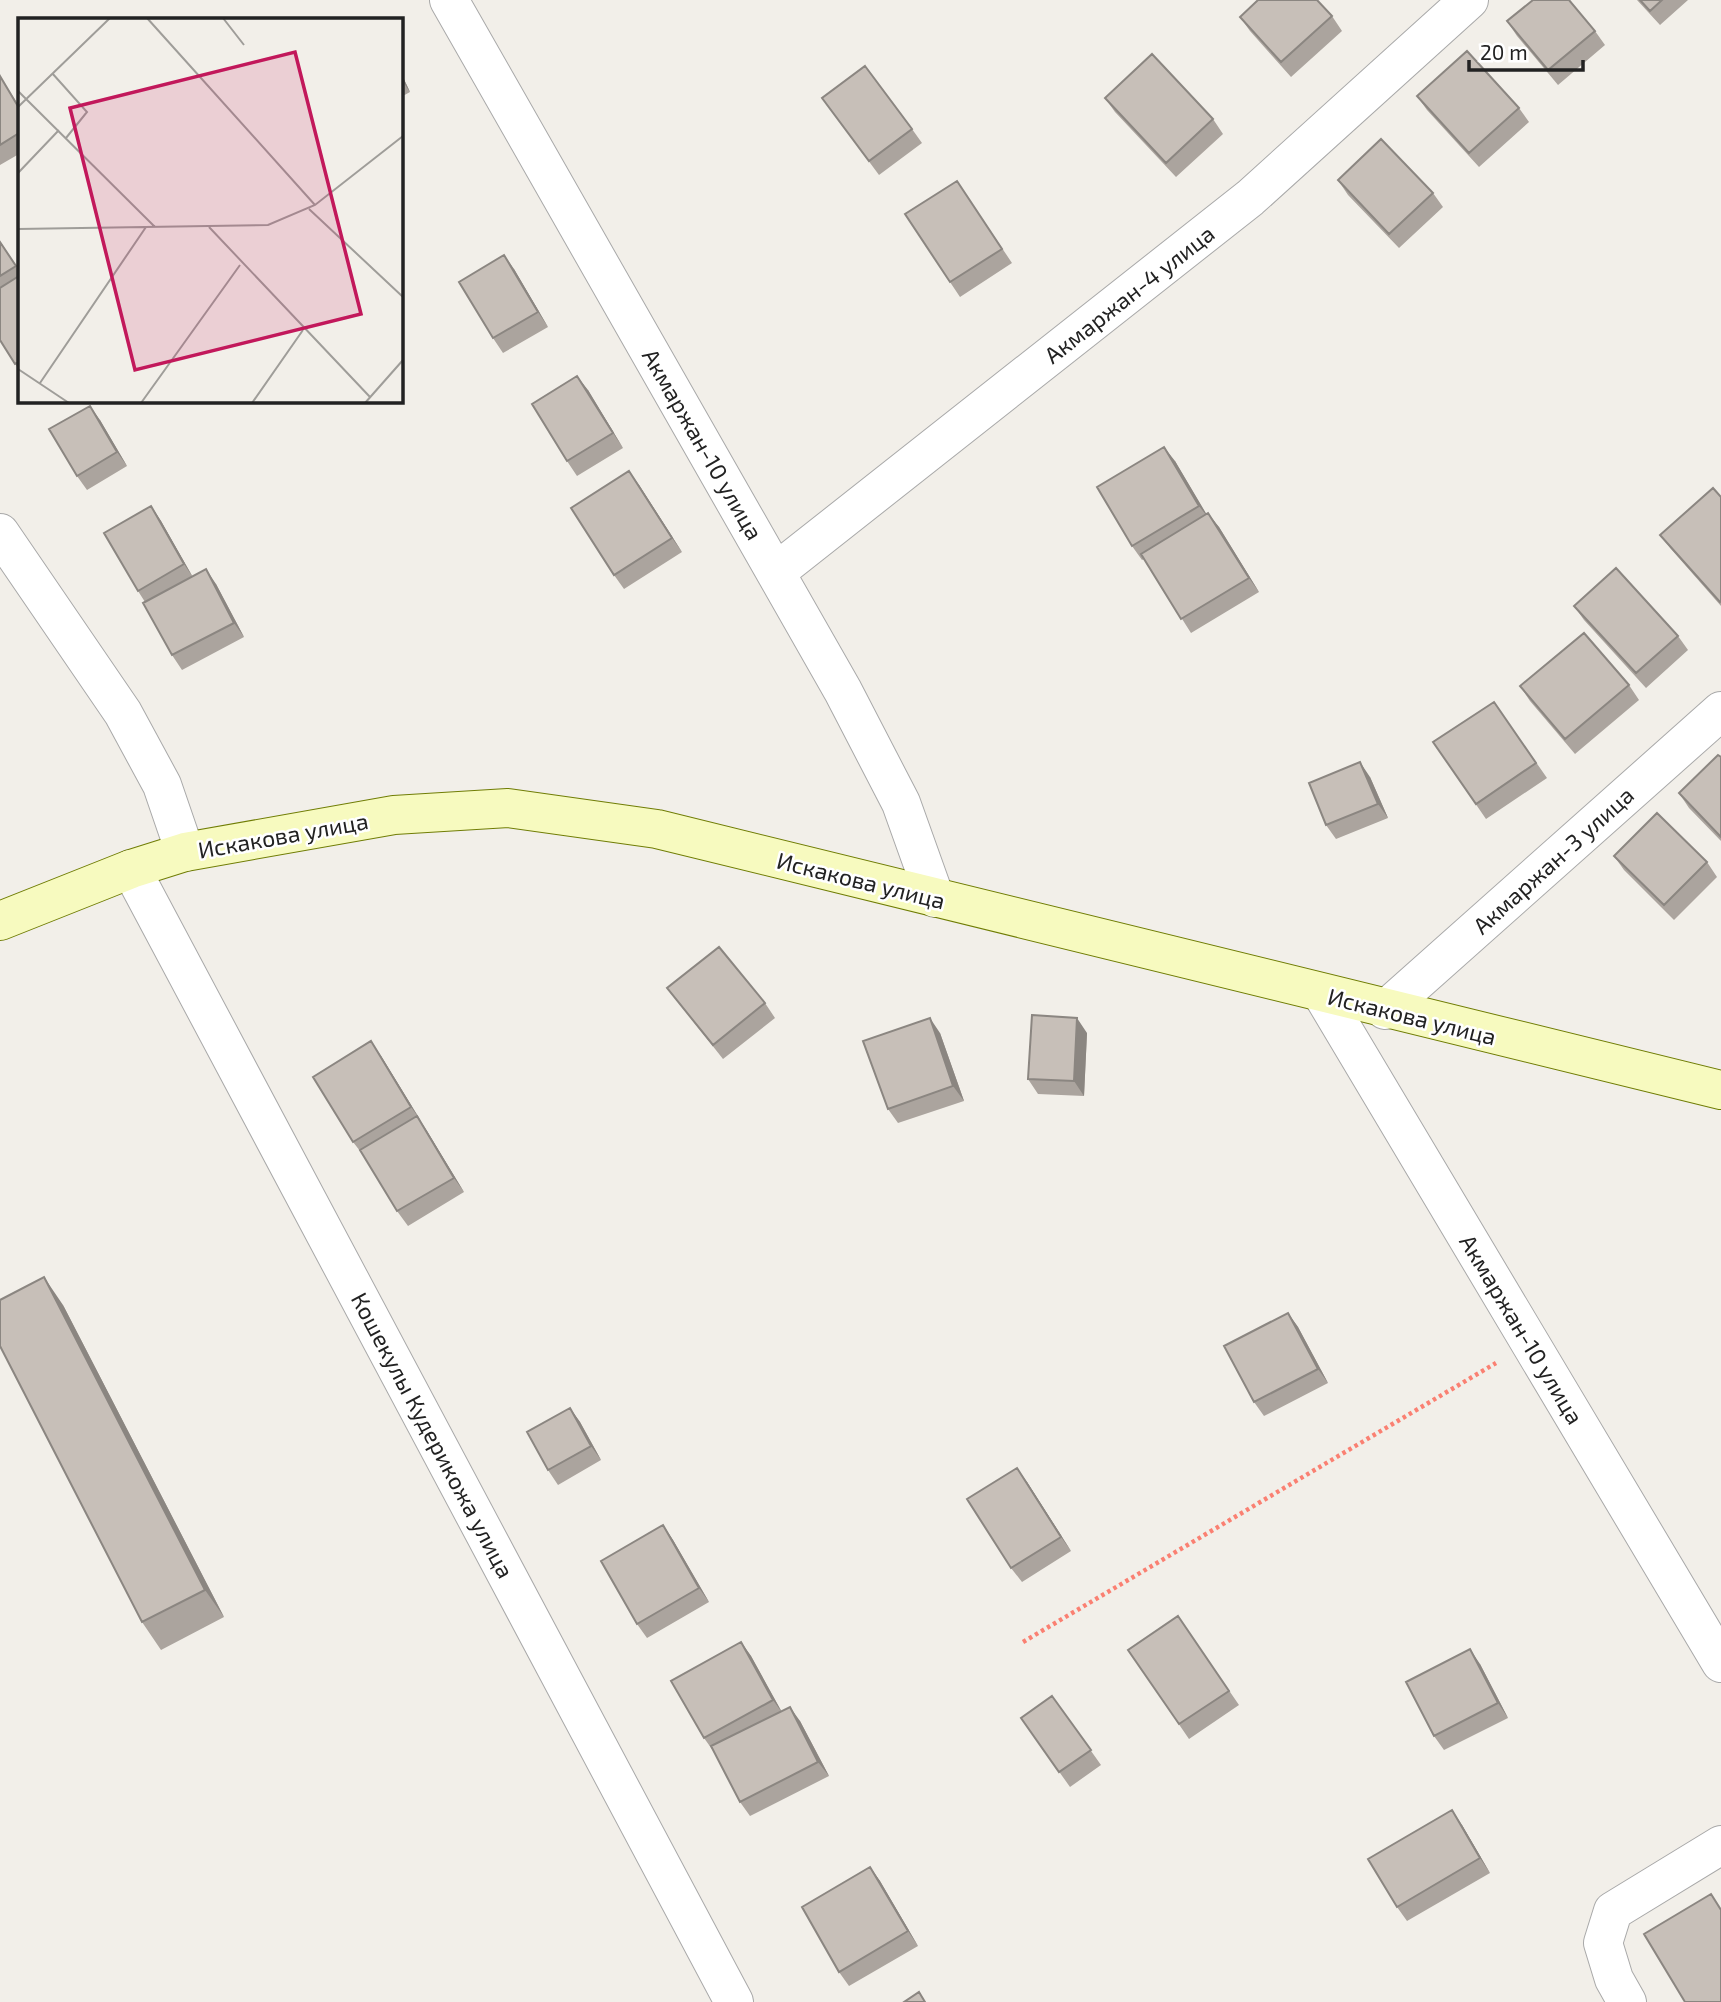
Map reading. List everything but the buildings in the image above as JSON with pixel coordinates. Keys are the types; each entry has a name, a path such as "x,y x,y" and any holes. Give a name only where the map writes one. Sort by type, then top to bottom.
{"street":[{"name":"Акмаржан-10 улица","path":"449,0 844,691 901,803 936,898"},
{"name":"Акмаржан-4 улица","path":"776,572 1250,198 1469,0"},
{"path":"0,533 123,713 162,785 186,852"},
{"name":"Акмаржан-3 улица","path":"1385,1010 1721,711"},
{"name":"Искакова улица","path":"0,921 131,869 186,852 394,815 508,808 657,829 1385,1010 1721,1090"},
{"name":"Кошекулы Кудерикожа улица","path":"131,869 734,2002"},
{"name":"Акмаржан-10 улица","path":"1322,994 1721,1663"},
{"path":"1627,2002 1614,1979 1603,1943 1614,1911 1721,1845"}],"path":[{"path":"1023,1642 1530,1343"}]}
